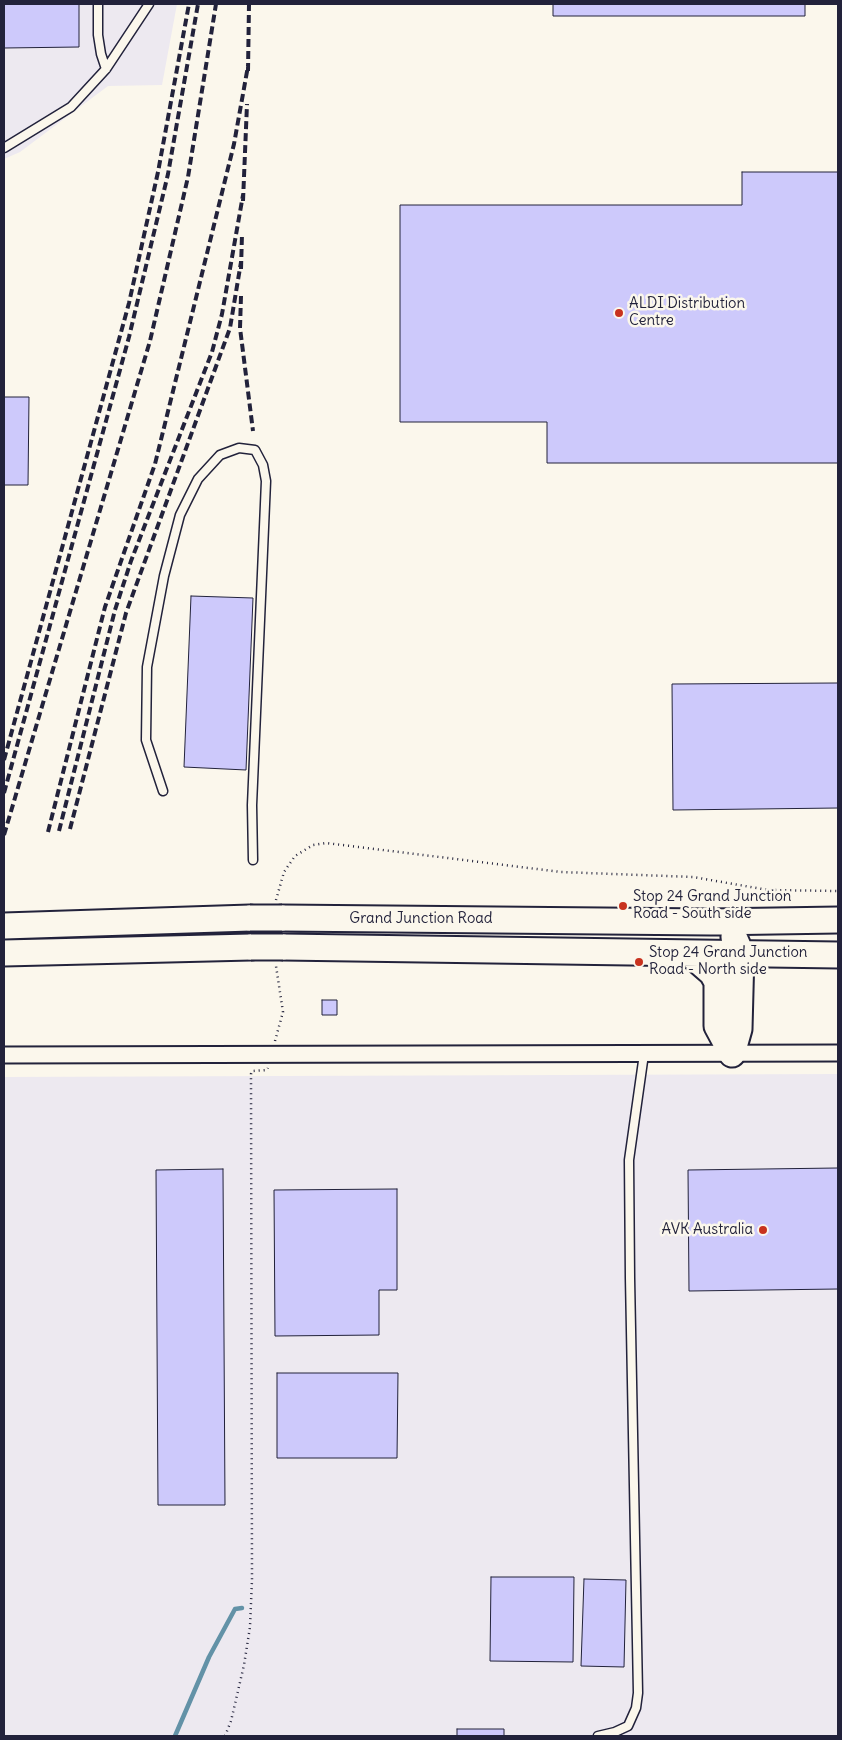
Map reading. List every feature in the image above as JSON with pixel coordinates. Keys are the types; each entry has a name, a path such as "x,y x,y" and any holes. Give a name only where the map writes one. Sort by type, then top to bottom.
{"highway":[{"name":"Grand Junction Road","path":"4,926 250,918 279,910 711,922 838,920"},
{"path":"711,922 733,936 741,953 739,1029 732,1054"},
{"name":"Grand Junction Road","path":"4,953 251,947 279,958 689,953 838,955"},
{"path":"689,953 712,973 717,982 717,1026 732,1054"}],"street":[{"path":"4,1055 838,1054"}],"lane":[{"path":"98,4 100,44 106,69"},
{"path":"4,148 71,107 106,69 149,4"},
{"path":"163,791 146,740 147,666 164,576 180,515 198,479 220,455 239,448 255,450 263,464 266,481 252,805 253,860"},
{"path":"598,1736 615,1732 628,1726 636,1708 638,1693 630,1288 630,1160 644,1054"}],"path":[{"path":"279,910 284,872 295,856 313,846 326,842 561,872 700,878 768,890 838,891"},
{"path":"225,1736 231,1722 244,1665 250,1627 252,1580 251,1074 252,1071 267,1070 283,1012 279,958"}],"shaded area":[{"path":"4,4 177,4 162,85 108,86 20,152 4,159"},
{"path":"838,1074 838,1736 4,1736 4,1077"}],"building":[{"path":"4,4 79,4 79,47 4,48"},
{"path":"553,4 805,4 805,16 553,16"},
{"name":"ALDI Distribution Centre","path":"742,172 838,172 838,463 547,463 547,422 400,422 400,205 742,205"},
{"path":"4,397 29,397 28,485 4,485"},
{"path":"191,596 253,598 246,770 184,767"},
{"path":"838,683 838,808 673,810 672,684"},
{"path":"322,1000 337,1000 337,1015 322,1015"},
{"name":"AVK Australia","path":"838,1168 838,1289 689,1291 688,1170"},
{"path":"223,1169 225,1505 158,1505 156,1170"},
{"path":"397,1189 397,1290 379,1290 379,1335 275,1336 274,1190"},
{"path":"277,1373 398,1373 397,1458 277,1458"},
{"path":"491,1577 574,1577 573,1662 490,1661"},
{"path":"584,1579 626,1580 624,1667 581,1666"},
{"path":"457,1729 504,1729 504,1736 457,1736"}],"waterway":[{"path":"175,1736 209,1657 235,1609 242,1608"}],"railway":[{"path":"4,760 129,303 158,172 189,4"},
{"path":"4,793 129,337 168,174 198,4"},
{"path":"4,835 150,341 188,177 216,4"},
{"path":"248,71 249,4"},
{"path":"48,832 105,607 155,464 234,144 248,66"},
{"path":"243,201 247,104"},
{"path":"59,831 115,610 131,561 212,352 222,314 243,195"},
{"path":"241,269 242,234"},
{"path":"70,829 126,613 230,328 241,262"},
{"path":"241,296 240,328 253,431"}],"place":[{"name":"ALDI Distribution Centre","path":"619,313"},
{"name":"Stop 24 Grand Junction Road - South side","path":"623,906"},
{"name":"Stop 24 Grand Junction Road - North side","path":"639,962"},
{"name":"AVK Australia","path":"763,1230"}]}
